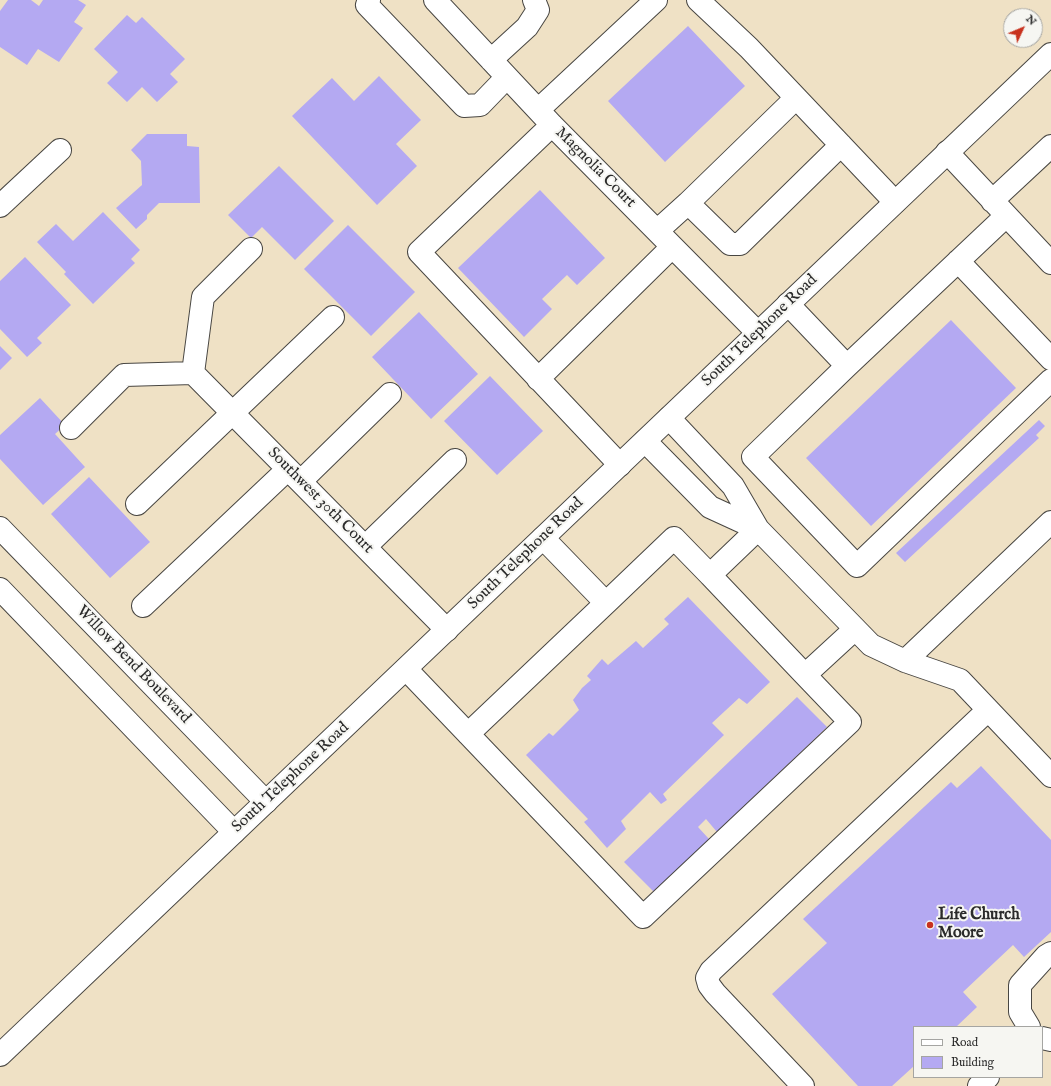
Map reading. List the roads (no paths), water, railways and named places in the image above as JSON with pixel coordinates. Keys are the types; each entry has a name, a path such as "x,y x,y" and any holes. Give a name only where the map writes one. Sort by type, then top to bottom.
{"street":[{"path":"368,0 367,5 464,106 480,105 507,77"},
{"name":"Magnolia Court","path":"435,0 545,118 758,333"},
{"path":"491,60 527,27 538,10 534,0"},
{"path":"620,465 419,252 656,0"},
{"path":"698,0 749,48 895,202"},
{"name":"South Telephone Road","path":"0,1054 1051,54"},
{"path":"657,231 688,203 796,98"},
{"path":"688,203 730,244 740,244 841,145"},
{"path":"1051,146 999,208 958,261 753,457 857,566 1051,380"},
{"path":"0,206 60,150"},
{"path":"947,152 1051,263"},
{"path":"538,379 672,247"},
{"path":"71,428 124,375 193,373 203,297 251,249"},
{"path":"958,261 1051,359"},
{"path":"788,304 847,366"},
{"path":"137,504 332,317"},
{"name":"Southwest 30th Court","path":"193,373 447,630"},
{"path":"143,606 390,394"},
{"path":"669,418 732,486 758,529 871,645 905,661 960,680 1051,776"},
{"path":"645,441 710,507 758,529"},
{"path":"365,547 455,460"},
{"path":"905,661 1051,522"},
{"path":"710,575 758,529"},
{"name":"Willow Bend Boulevard","path":"2,534 266,802"},
{"path":"543,538 606,603"},
{"path":"406,669 468,734 643,917 850,722 674,538 468,734"},
{"path":"0,589 234,832"},
{"path":"806,675 855,629"},
{"path":"803,1086 715,993 709,985 708,978 711,971 988,710"},
{"path":"1028,1026 1020,1012 1020,985 1046,956 1051,953"},
{"path":"978,1086 987,1078"}],"place":[{"name":"Life Church Moore","path":"930,925"}]}
